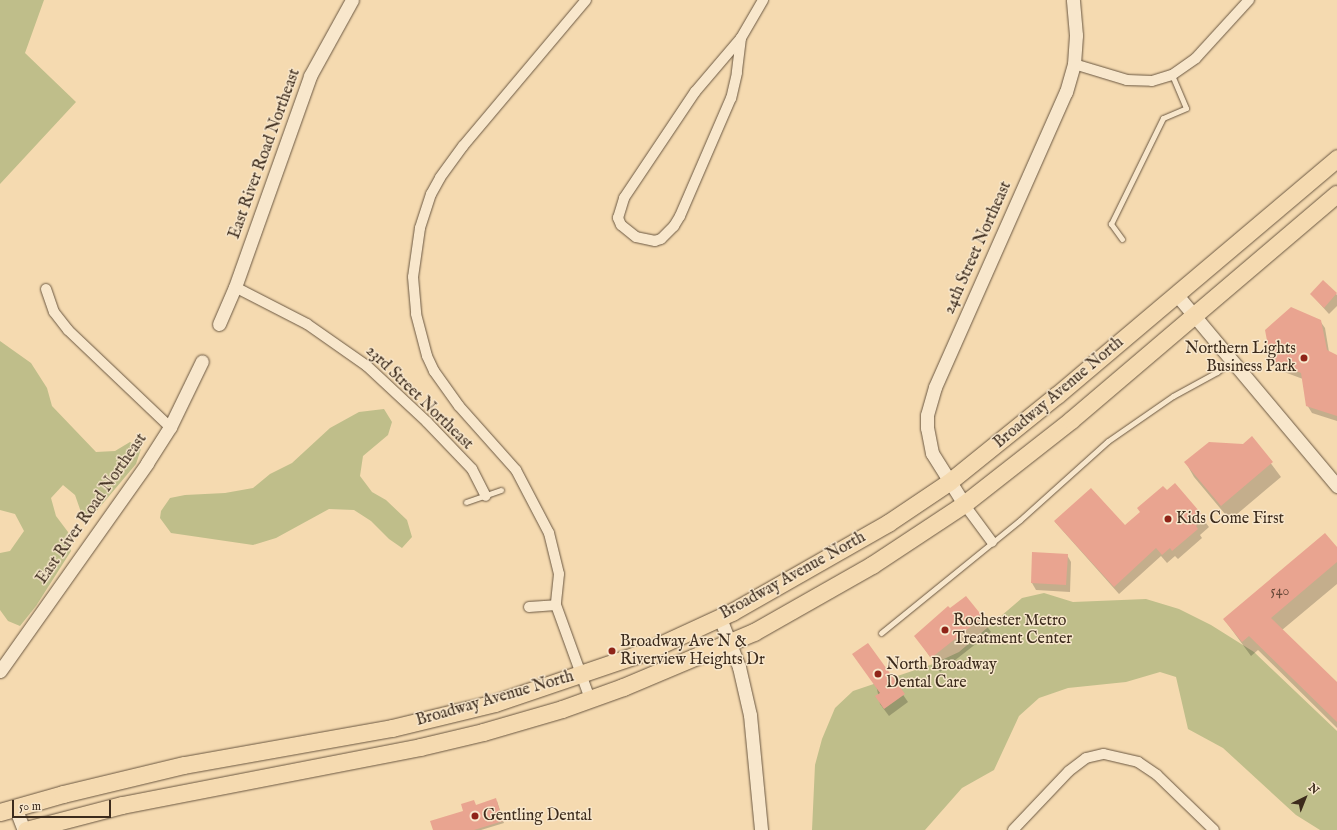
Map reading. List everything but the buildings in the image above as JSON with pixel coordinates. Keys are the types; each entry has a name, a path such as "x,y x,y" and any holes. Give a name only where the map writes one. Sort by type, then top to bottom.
{"main road":[{"name":"Broadway Avenue North","path":"8,810 184,765 392,728 448,715 582,674 645,652 720,618 816,566 888,523 949,482 1040,409 1337,158"},
{"name":"Broadway Avenue North","path":"25,830 157,798 420,747 518,722 590,699 731,643 872,565 964,504 1038,447 1337,194"}],"street":[{"name":"East River Road Northeast","path":"219,324 235,288 310,76 352,0"},
{"path":"586,0 463,146 440,178 425,210 414,260 415,308 427,356 443,386 516,470 536,505 549,533 559,574 556,605 590,699"},
{"path":"741,38 737,73 731,98 680,216 674,226 661,239 655,241 636,237 621,225 618,218 624,198 695,92 741,38 763,0"},
{"name":"24th Street Northeast","path":"964,504 949,482 930,446 927,415 931,398 1066,92 1074,64 1076,35 1073,0"},
{"path":"1074,64 1133,81 1152,81 1172,75 1196,58 1249,0"},
{"name":"23rd Street Northeast","path":"235,288 307,324 367,366 427,422 472,469 486,496"},
{"path":"46,289 54,312 68,330 170,426"},
{"path":"1176,294 1231,361 1335,479"},
{"name":"East River Road Northeast","path":"0,671 128,491 170,426 202,361"},
{"path":"964,504 992,542"},
{"path":"528,607 556,605"},
{"path":"720,618 731,643 750,715 761,830"},
{"path":"1013,830 1068,771 1086,758 1104,754 1138,762 1157,775 1214,830"},
{"path":"8,810 25,830"}],"lane":[{"path":"1122,239 1111,224 1163,118 1186,108 1172,75"},
{"path":"881,633 1066,481 1108,441 1172,396 1217,372 1231,361"},
{"path":"466,502 501,490"}],"shaded area":[{"path":"0,0 44,0 25,53 76,102 0,184"},
{"path":"0,341 31,363 47,388 52,406 96,452 115,451 130,442 141,449 136,464 94,514 82,515 75,495 63,485 51,498 56,516 68,532 71,551 36,606 20,626 8,621 0,610 0,553 10,551 24,531 15,514 0,510"},
{"path":"384,409 392,422 388,435 363,456 360,476 372,492 386,500 407,520 412,537 402,548 389,539 371,521 354,510 329,509 276,538 253,545 171,533 160,518 161,511 170,498 185,495 225,493 253,488 270,474 292,463 330,428 359,412"},
{"path":"1044,593 1073,602 1146,599 1179,609 1211,625 1254,652 1337,731 1337,830 1320,830 1296,815 1223,748 1188,729 1176,677 1160,672 1126,682 1068,688 1039,698 1019,716 994,770 962,788 925,830 812,830 815,765 822,739 835,708 853,691 933,664 959,652 1022,598"}],"place":[{"name":"Northern Lights Business Park","path":"1304,358"},
{"name":"Kids Come First","path":"1168,519"},
{"name":"Rochester Metro Treatment Center","path":"945,630"},
{"name":"Broadway Ave N & Riverview Heights Dr","path":"612,651"},
{"name":"North Broadway Dental Care","path":"878,674"},
{"name":"Gentling Dental","path":"475,816"}]}
